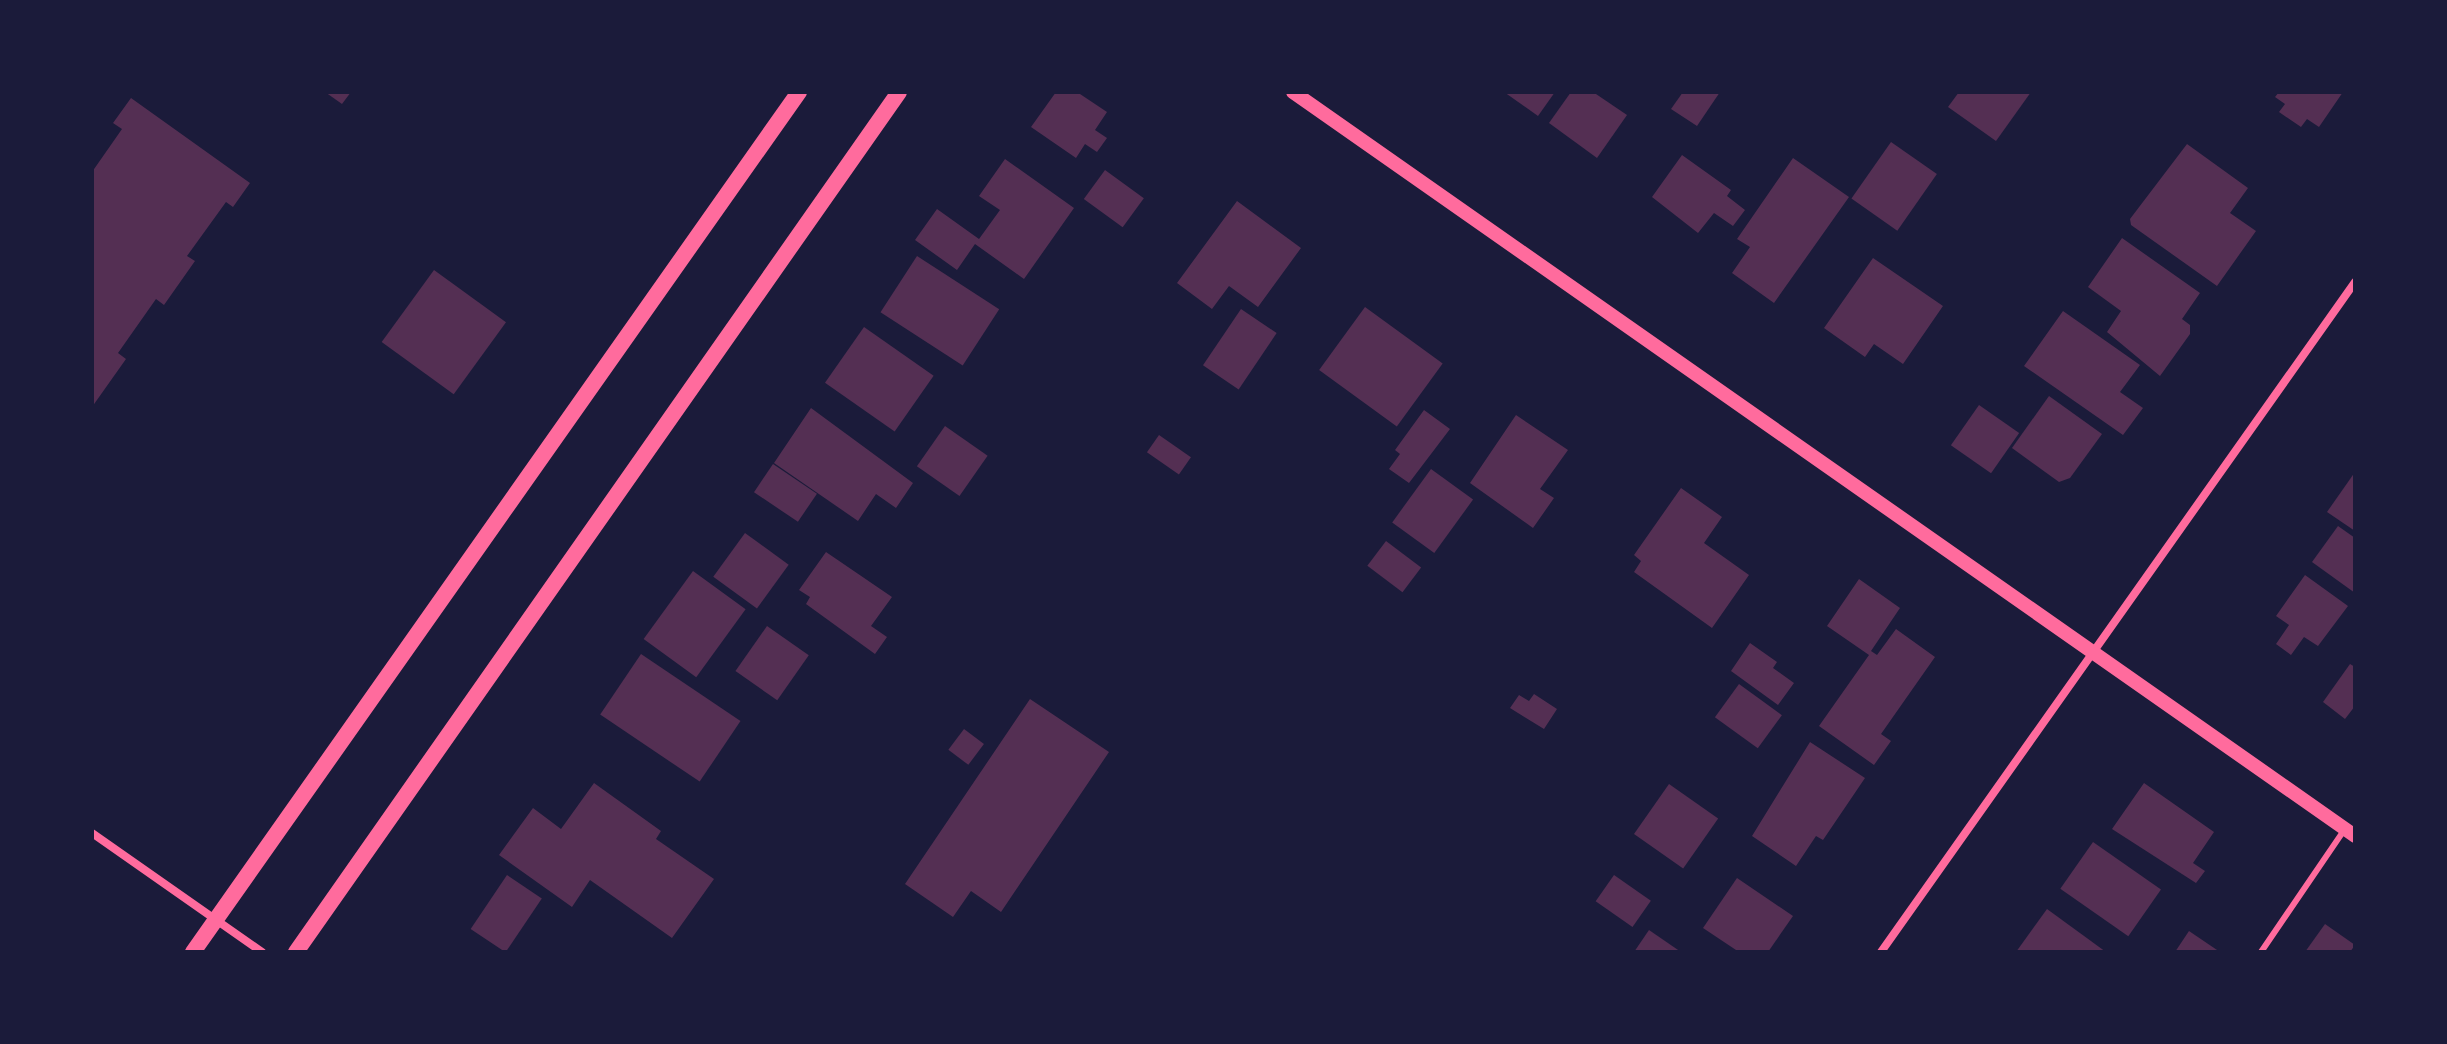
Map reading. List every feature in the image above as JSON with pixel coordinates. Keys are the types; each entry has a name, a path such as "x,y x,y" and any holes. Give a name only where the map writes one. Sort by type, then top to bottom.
{"main road":[{"path":"193,952 799,92"},
{"path":"296,952 899,92"}],"street":[{"path":"1293,92 2350,833"},
{"path":"1881,952 2355,282"},
{"path":"92,833 262,952"}],"lane":[{"path":"2261,952 2350,833"}],"building":[{"path":"325,92 351,92 342,104"},
{"path":"1056,92 1077,92 1107,112 1095,130 1107,138 1097,152 1085,144 1076,158 1031,127"},
{"path":"1504,92 1555,92 1538,116"},
{"path":"1571,92 1593,92 1627,115 1597,158 1549,123"},
{"path":"1683,92 1720,92 1697,126 1671,109"},
{"path":"1959,92 2031,92 1996,141 1948,107"},
{"path":"2279,92 2343,92 2319,127 2307,119 2301,127 2279,112 2285,104 2275,97"},
{"path":"131,98 250,183 233,207 226,202 187,256 195,261 164,305 156,299 118,353 126,359 92,407 92,172 122,129 113,123"},
{"path":"1891,142 1937,174 1897,231 1851,199"},
{"path":"2187,144 2248,188 2230,213 2256,231 2217,286 2131,225 2130,219"},
{"path":"1682,155 1731,190 1727,196 1745,210 1733,226 1714,213 1698,233 1652,197"},
{"path":"1793,158 1849,197 1774,303 1732,273 1750,247 1737,239"},
{"path":"1005,159 1074,208 1024,279 975,244 957,270 915,240 937,209 979,239 1000,210 979,196"},
{"path":"1105,170 1144,198 1123,227 1084,199"},
{"path":"1237,201 1301,248 1258,307 1229,286 1212,309 1177,283"},
{"path":"2122,238 2200,293 2182,319 2190,325 2190,334 2160,376 2107,332 2121,311 2088,287"},
{"path":"917,256 999,309 963,366 881,312"},
{"path":"1873,258 1943,306 1903,364 1874,344 1865,357 1824,328"},
{"path":"434,270 506,322 454,394 382,342"},
{"path":"1365,307 1443,363 1397,427 1319,370"},
{"path":"1241,309 1277,333 1239,389 1203,365"},
{"path":"2063,311 2140,365 2120,392 2143,408 2123,435 2024,366"},
{"path":"864,327 934,376 895,431 825,383"},
{"path":"2049,396 2102,434 2070,478 2059,482 2012,448"},
{"path":"1979,405 2019,433 1991,473 1951,445"},
{"path":"811,408 913,483 896,508 876,494 858,521 774,463"},
{"path":"1424,410 1450,429 1409,483 1389,469 1400,454 1395,450"},
{"path":"1516,415 1568,450 1540,489 1554,498 1533,528 1470,483"},
{"path":"945,426 988,456 959,496 917,466"},
{"path":"1159,435 1191,457 1179,475 1147,452"},
{"path":"773,464 817,494 798,522 754,492"},
{"path":"1431,469 1473,500 1434,553 1392,522"},
{"path":"2355,472 2355,531 2327,512"},
{"path":"1681,488 1722,517 1704,543 1749,575 1712,628 1634,572 1641,561 1634,555"},
{"path":"2338,526 2355,538 2355,593 2312,562"},
{"path":"745,533 789,565 757,608 713,577"},
{"path":"1386,541 1421,567 1402,592 1367,566"},
{"path":"826,552 892,597 871,626 887,637 875,654 806,604 810,597 799,590"},
{"path":"693,571 746,609 696,677 644,639"},
{"path":"2305,575 2348,606 2318,646 2304,637 2291,655 2276,644 2289,625 2276,616"},
{"path":"1859,579 1900,608 1871,651 1877,655 1896,629 1935,657 1881,734 1891,741 1874,765 1819,726 1869,655 1827,626"},
{"path":"767,626 809,655 777,700 735,671"},
{"path":"1750,643 1777,662 1773,668 1794,683 1778,705 1731,671"},
{"path":"641,654 740,721 700,782 600,715"},
{"path":"2350,664 2355,667 2355,706 2345,719 2323,702"},
{"path":"1739,684 1782,715 1758,748 1715,717"},
{"path":"1534,694 1557,709 1544,729 1510,708 1519,695 1529,701"},
{"path":"1030,699 1109,752 1001,912 971,891 953,917 905,884"},
{"path":"964,729 984,744 968,765 948,750"},
{"path":"1810,742 1865,778 1823,840 1816,836 1796,866 1752,836"},
{"path":"594,783 661,831 656,839 714,879 672,938 590,880 572,907 499,855 533,808 561,829"},
{"path":"2144,783 2214,832 2193,863 2205,871 2196,883 2112,829"},
{"path":"1669,784 1718,818 1683,868 1634,834"},
{"path":"2093,842 2161,890 2128,936 2060,889"},
{"path":"507,875 542,898 506,952 471,929"},
{"path":"1614,875 1651,901 1633,927 1596,901"},
{"path":"1737,878 1793,916 1768,952 1739,952 1703,928"},
{"path":"2047,909 2106,952 2016,952"},
{"path":"2325,924 2355,945 2350,952 2305,952"},
{"path":"1649,930 1681,952 1634,952"},
{"path":"2189,931 2220,952 2175,952"}]}
